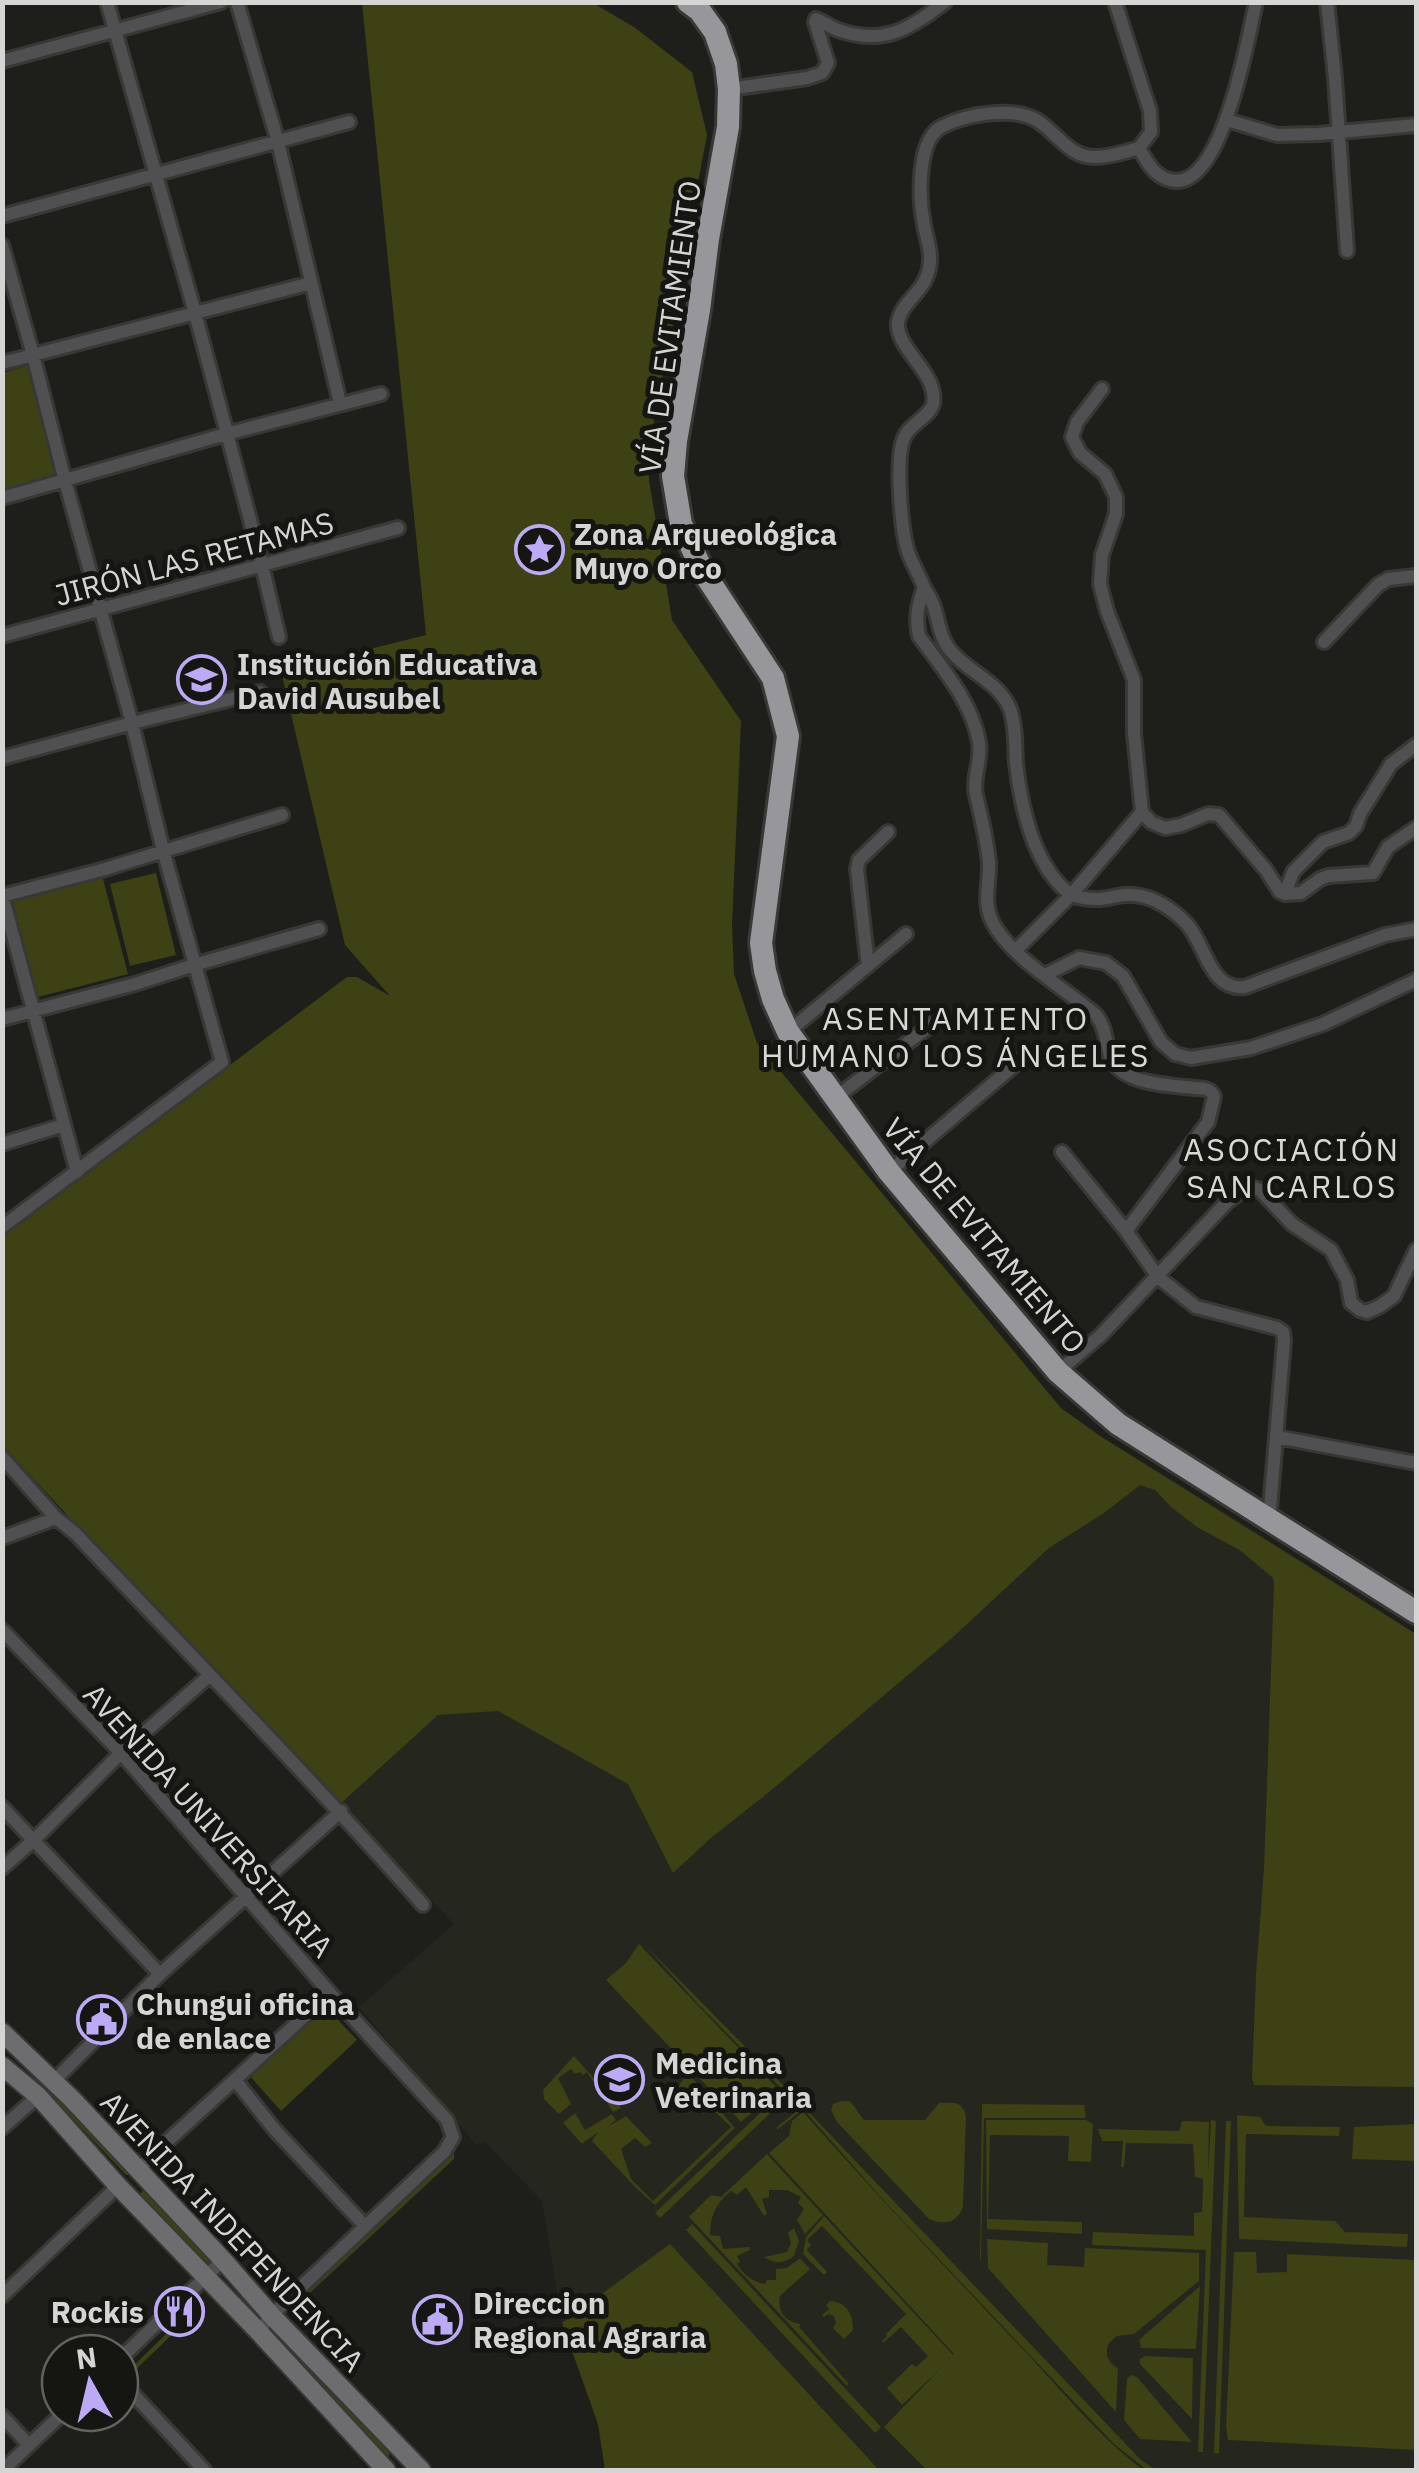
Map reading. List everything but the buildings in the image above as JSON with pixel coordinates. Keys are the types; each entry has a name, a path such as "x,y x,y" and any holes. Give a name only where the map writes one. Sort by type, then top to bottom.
{"highway":[{"name":"VÍA DE EVITAMIENTO","path":"688,2 715,32 726,64 728,127 673,476 681,524 702,570 773,678 788,736 761,944 773,999 788,1032 889,1172 1058,1372 1118,1424 1416,1612"}],"street":[{"path":"107,2 279,636"},
{"path":"2,61 221,2"},
{"path":"237,2 278,142 340,404"},
{"path":"729,89 822,73 828,63 816,20 869,38 913,26 945,2"},
{"path":"1116,2 1150,111 1151,132 1140,148 1093,158 1075,152 1040,122 1020,113 958,119 934,131 927,142 921,178 930,260 926,280 898,322 901,337 919,362 934,402 904,438 899,463 908,551 933,603 944,642 998,691 1010,709 1019,792 1028,827 1050,874 1070,896 1096,900 1126,895 1150,898 1188,925 1218,978 1237,988 1386,934 1416,930"},
{"path":"1140,148 1148,166 1159,176 1177,182 1193,175 1207,160 1227,120 1256,2"},
{"path":"1327,2 1347,250"},
{"path":"1227,120 1277,134 1416,125"},
{"path":"2,216 349,122"},
{"path":"2,245 222,1062 2,1227"},
{"path":"2,362 311,283"},
{"path":"1102,389 1077,422 1072,438 1080,453 1105,474 1116,498 1116,514 1102,554 1100,584 1134,680 1134,732 1142,812 1151,822 1165,828 1219,814 1280,892 1290,896 1328,876 1373,873 1388,847 1416,828"},
{"path":"2,498 381,394"},
{"name":"JIRÓN LAS RETAMAS","path":"2,636 398,528"},
{"path":"1324,642 1378,585 1388,579 1416,576"},
{"path":"924,586 916,611 919,636 970,710 979,742 975,794 989,866 989,912 999,932 1102,1023 1107,1054 1130,1076 1206,1089 1214,1097 1208,1122 1126,1231"},
{"path":"2,758 260,692"},
{"path":"1285,894 1293,872 1323,842 1349,833 1356,826 1391,764 1416,745"},
{"path":"1016,950 1070,896 1142,812"},
{"path":"76,1172 2,896 282,815"},
{"path":"868,966 857,868 859,860 888,832"},
{"path":"2,1019 320,930"},
{"path":"788,1032 906,934"},
{"path":"1046,975 1080,958 1106,963 1123,976 1160,1042 1175,1054 1191,1058 1252,1048 1323,1024 1416,980"},
{"path":"835,1098 940,1018"},
{"path":"889,1172 1024,1056"},
{"path":"2,1144 64,1125"},
{"path":"1062,1152 1158,1277 1196,1306 1283,1332 1278,1437 1268,1520"},
{"path":"1058,1372 1102,1334 1227,1202 1248,1186 1260,1190 1292,1224 1330,1250 1347,1280 1351,1303 1360,1310 1367,1312 1394,1296 1416,1250"},
{"path":"1278,1437 1416,1464"},
{"path":"2,1457 56,1518 75,1533 341,1812 423,1905"},
{"path":"2,1538 56,1518"},
{"name":"AVENIDA UNIVERSITARIA","path":"2,1630 120,1754 330,1994 447,2120 453,2137 444,2152 365,2226"},
{"path":"2,1868 120,1754 209,1676"},
{"path":"2,1807 160,1974"},
{"path":"54,2080 160,1974 341,1812"},
{"path":"138,2171 330,1994"},
{"name":"AVENIDA INDEPENDENCIA","path":"2,2032 54,2080 414,2464"},
{"name":"AVENIDA INDEPENDENCIA","path":"2,2066 38,2096 118,2186 389,2470"},
{"path":"235,2080 275,2130 365,2226 258,2330"},
{"path":"2,2128 38,2096"},
{"path":"2,2296 118,2186"},
{"path":"140,2339 223,2260"},
{"path":"331,2412 348,2395"},
{"path":"140,2402 201,2469"},
{"path":"2,2416 29,2445"},
{"path":"2,2470 42,2433"},
{"path":"389,2470 414,2464"}],"shaded area":[{"path":"741,756 732,925 734,974 757,1043 1061,1408 1416,1634 1416,2470 605,2470 598,2424 562,2323 542,2201 485,2142 476,2145 359,2007 454,1924 3,1446 3,1236 347,977 357,977 394,999"}],"green space":[{"path":"362,3 593,3 634,27 692,72 707,135 648,451 649,480 672,620 741,721 732,925 734,974 757,1043 1061,1408 1416,1634 1416,2087 1254,2085 1274,1584 1273,1578 1241,1551 1197,1527 1155,1490 1140,1485 1049,1548 952,1638 673,1873 628,1784 498,1711 438,1715 338,1806 3,1446 3,1236 347,977 357,977 390,996 345,945 281,671 426,635"},
{"path":"29,365 59,477 3,493 3,373"},
{"path":"156,873 176,955 130,966 110,884"},
{"path":"102,875 128,974 38,997 12,898"},
{"path":"643,1943 784,2086 781,2088 697,2003"},
{"path":"639,1944 777,2088 741,2122 606,1980 626,1963"},
{"path":"324,2005 357,2040 281,2111 249,2075"},
{"path":"574,2056 621,2108 613,2112 587,2072 575,2074 571,2069 558,2078 571,2104 559,2114 544,2099 543,2090"},
{"path":"688,2073 735,2128 655,2205 592,2141 598,2132 582,2144 563,2123 575,2113 585,2130 612,2114 616,2120 607,2127 626,2116 652,2143 645,2147 635,2138 621,2149 631,2179 653,2201 731,2127 689,2089 677,2100 672,2095"},
{"path":"53,2088 131,2175 126,2175 50,2095"},
{"path":"777,2097 782,2102 660,2218 655,2213"},
{"path":"850,2101 864,2120 925,2120 939,2103 962,2108 966,2117 963,2207 954,2220 929,2219 837,2122 831,2110 833,2104"},
{"path":"982,2104 1084,2105 1086,2118 984,2118 981,2261 980,2259"},
{"path":"803,2106 1141,2460 1156,2470 1147,2470 1114,2444 886,2203 803,2109 777,2130"},
{"path":"803,2112 1078,2410 1143,2470 927,2470 884,2427 942,2367 902,2405 887,2388 912,2364 916,2367 928,2356 901,2327 883,2343 886,2334 906,2314 822,2226 807,2240 811,2245 807,2250 827,2272 824,2275 803,2254 806,2237 824,2216 954,2354 769,2153 789,2136 792,2121"},
{"path":"1237,2115 1260,2117 1266,2126 1340,2127 1339,2136 1246,2134 1244,2217 1335,2221 1345,2232 1408,2234 1407,2247 1239,2239"},
{"path":"986,2120 1086,2120 1093,2124 1091,2162 1068,2161 1069,2136 990,2135 988,2219 1082,2222 1082,2234 987,2229"},
{"path":"1211,2120 1216,2121 1203,2452 1198,2452 1206,2250 1092,2245 1093,2232 1194,2236 1194,2213 1202,2212 1203,2179 1195,2177 1193,2144 1126,2143 1121,2167 1123,2141 1102,2141 1098,2129 1179,2131 1182,2121 1209,2122 1208,2175"},
{"path":"1226,2121 1231,2121 1219,2453 1214,2453"},
{"path":"1416,2124 1416,2161 1352,2159 1354,2127"},
{"path":"450,2153 454,2159 297,2305 293,2303"},
{"path":"767,2154 823,2215 805,2234 797,2220 804,2209 798,2203 801,2197 787,2190 769,2190 769,2197 762,2199 767,2214 764,2216 746,2187 737,2195 731,2191 721,2200 710,2235 720,2236 723,2249 749,2247 737,2256 737,2264 761,2283 776,2280 776,2269 787,2268 800,2258 810,2269 780,2296 781,2311 801,2324 799,2327 847,2386 689,2217 711,2195 721,2197"},
{"path":"104,2187 107,2192 3,2290 3,2283"},
{"path":"143,2190 212,2259 210,2264 205,2264 142,2199"},
{"path":"692,2224 881,2427 875,2433 686,2230"},
{"path":"794,2228 799,2241 794,2256 779,2262 764,2257 787,2252 791,2243 788,2233"},
{"path":"987,2239 1048,2243 1047,2265 1084,2267 1085,2248 1199,2253 1199,2281 1134,2334 1117,2336 1109,2343 1108,2358 1118,2368 1116,2412 988,2268"},
{"path":"670,2244 879,2470 605,2470 598,2424 562,2323"},
{"path":"1234,2252 1256,2252 1257,2273 1287,2272 1287,2254 1416,2260 1416,2450 1228,2440"},
{"path":"1200,2286 1196,2349 1141,2348 1139,2340"},
{"path":"201,2300 205,2303 140,2365 140,2359"},
{"path":"830,2301 845,2306 850,2314 853,2330 844,2339 833,2328 834,2316 822,2315 829,2309 826,2305"},
{"path":"272,2327 390,2451 389,2457 269,2332"},
{"path":"1145,2356 1193,2358 1192,2419 1140,2364"},
{"path":"1131,2375 1137,2377 1192,2442 1140,2439 1124,2420 1127,2379"}],"place":[{"name":"Zona Arqueológica Muyo Orco","path":"539,550"},
{"name":"Institución Educativa David Ausubel","path":"202,680"},
{"name":"Chungui oficina de enlace","path":"101,2020"},
{"name":"Medicina Veterinaria","path":"620,2079"},
{"name":"Rockis","path":"179,2311"},
{"name":"Direccion Regional Agraria","path":"438,2319"}],"district":[{"name":"ASENTAMIENTO HUMANO LOS ÁNGELES","path":"956,1036"},
{"name":"ASOCIACIÓN SAN CARLOS","path":"1292,1168"}]}
